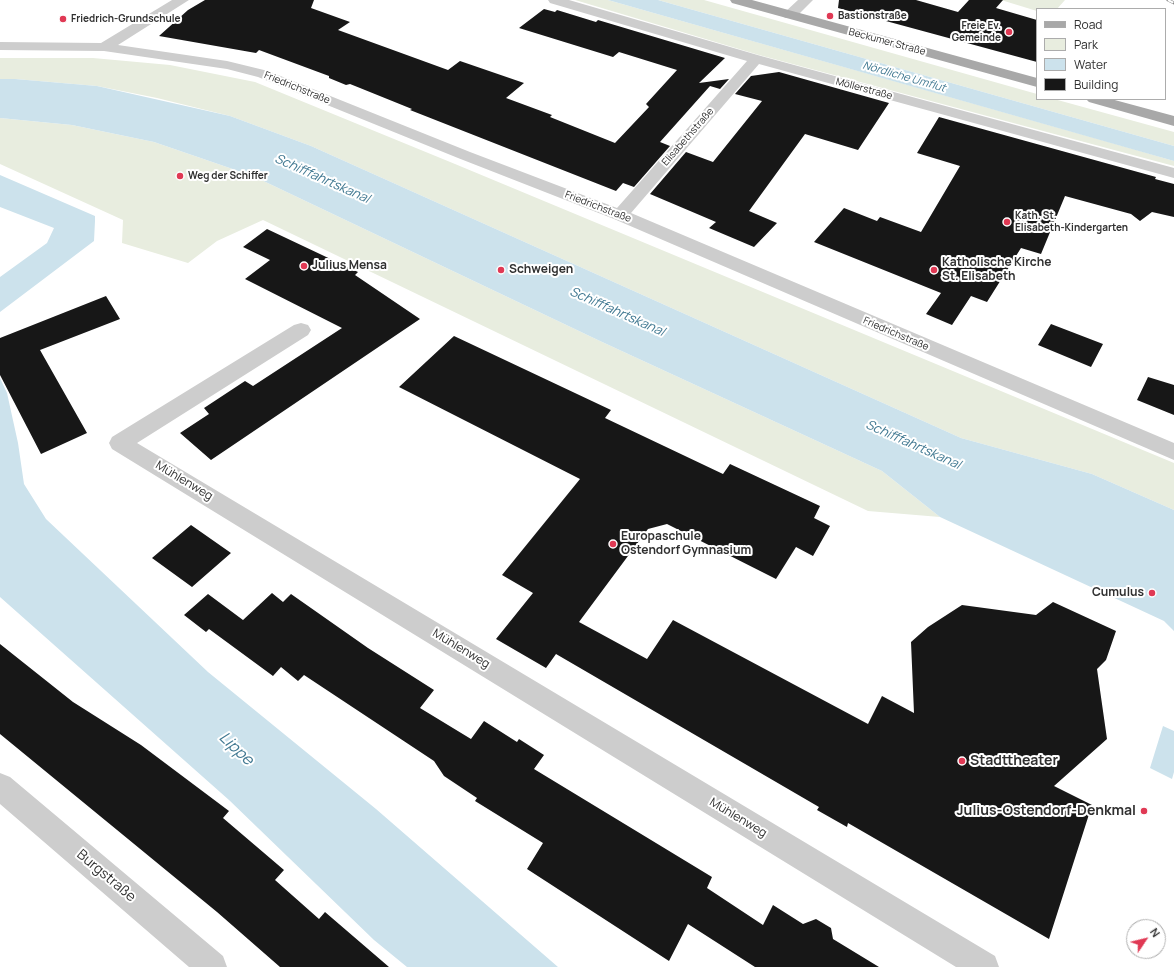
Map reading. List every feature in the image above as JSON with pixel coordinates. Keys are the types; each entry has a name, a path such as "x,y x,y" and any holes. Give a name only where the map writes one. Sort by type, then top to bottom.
{"main road":[{"name":"Beckumer Straße","path":"737,0 1036,83"},
{"path":"1102,100 1117,102 1174,121"}],"street":[{"path":"104,47 182,0"},
{"name":"Möllerstraße","path":"555,0 756,60 1174,173"},
{"path":"790,15 806,0"},
{"name":"Friedrichstraße","path":"0,46 104,47 227,64 263,74 620,216 1174,452"},
{"name":"Elisabethstraße","path":"620,216 756,60"},
{"name":"Mühlenweg","path":"301,330 120,443 984,967"},
{"name":"Burgstraße","path":"0,786 212,967"}],"green space":[{"path":"575,0 608,0 1174,161 1174,166 759,55"},
{"path":"658,0 704,0 1036,94 1036,100 1058,100 1174,132 1174,146"},
{"path":"1001,0 1065,0 1058,8 1036,8 1036,11"},
{"path":"0,58 93,58 170,65 255,82 1174,463 1174,510 1092,474 961,438 311,146 230,116 157,98 97,86 0,79"},
{"path":"0,118 72,125 154,142 253,176 600,341 882,471 940,517 868,511 263,220 217,241 188,263 122,243 123,220 0,164"}],"water":[{"name":"Nördliche Umflut","path":"608,0 658,0 1174,146 1174,161"},
{"name":"Schifffahrtskanal","path":"0,79 97,86 230,116 311,146 961,438 1092,474 1174,510 1174,631 1164,621 940,517 882,471 600,341 253,176 154,142 72,125 0,118"},
{"path":"0,175 95,216 95,221 94,241 0,312 0,277 47,243 54,228 0,207"},
{"name":"Lippe","path":"0,378 7,393 18,443 24,484 46,519 208,672 376,809 558,967 407,967 374,940 229,800 0,597"},
{"path":"1163,726 1174,731 1174,772 1172,779 1150,768"}],"building":[{"path":"205,0 314,0 311,8 350,22 338,30 448,70 460,61 524,83 506,98 552,115 550,117 615,143 649,107 646,104 677,70 619,52 613,57 519,28 544,9 555,12 557,10 596,22 598,20 725,58 699,83 729,79 720,89 710,86 660,142 670,146 634,187 623,183 616,191 410,110 412,109 350,84 346,85 329,78 329,76 259,50 256,53 159,36 188,10"},
{"path":"839,0 916,0 958,12 969,0 1003,0 996,8 1036,20 1036,62 838,8"},
{"path":"779,72 889,103 858,150 805,134 749,211 777,223 754,247 709,228 716,222 650,194 686,152 713,162 762,101 735,94 751,76"},
{"path":"939,117 1156,177 1155,179 1174,184 1174,217 1152,212 1140,221 1131,214 1065,196 1041,254 1021,248 987,302 971,296 952,325 926,314 941,293 814,242 844,208 877,221 880,217 921,232 960,166 917,153"},
{"path":"267,229 358,272 355,275 420,319 211,460 180,433 209,414 204,408 245,381 253,386 342,328 245,279 270,260 243,247"},
{"path":"106,296 120,319 40,350 87,433 41,454 0,375 0,338"},
{"path":"1051,324 1103,344 1091,367 1038,345"},
{"path":"454,336 611,410 605,418 723,474 730,464 820,506 814,518 830,526 813,556 796,547 776,579 667,524 648,529 579,622 647,659 673,620 868,724 882,696 914,713 911,642 928,627 962,605 1036,615 1053,602 1116,631 1106,660 1097,669 1107,739 1054,786 1092,805 1049,939 848,823 847,827 817,810 819,807 556,654 546,668 496,639 533,593 502,575 580,479 399,387"},
{"path":"1148,377 1174,385 1174,415 1137,400"},
{"path":"191,525 231,553 192,587 152,558"},
{"path":"272,593 283,602 291,594 368,648 434,690 420,708 471,739 484,721 517,742 519,739 544,755 534,769 712,877 707,888 763,925 773,905 803,924 816,919 831,928 833,939 879,967 755,967 688,924 669,961 527,869 543,843 475,801 477,798 444,776 434,761 304,675 298,681 281,667 273,676 209,629 206,632 184,615 208,594 243,620"},
{"path":"0,644 73,702 141,745 229,811 223,818 284,870 275,880 319,919 325,912 389,967 280,967 217,912 0,734"}],"railway":[{"path":"1168,0 1174,3"}],"place":[{"name":"Bastionstraße","path":"830,16"},
{"name":"Friedrich-Grundschule","path":"63,19"},
{"name":"Freie Ev. Gemeinde","path":"1009,32"},
{"name":"Weg der Schiffer","path":"180,176"},
{"name":"Kath. St. Elisabeth-Kindergarten","path":"1007,222"},
{"name":"Julius Mensa","path":"304,266"},
{"name":"Schweigen","path":"501,270"},
{"name":"Katholische Kirche St. Elisabeth","path":"934,270"},
{"name":"Europaschule Ostendorf Gymnasium","path":"613,544"},
{"name":"Cumulus","path":"1152,593"},
{"name":"Stadttheater","path":"962,761"},
{"name":"Julius-Ostendorf-Denkmal","path":"1144,811"}]}
